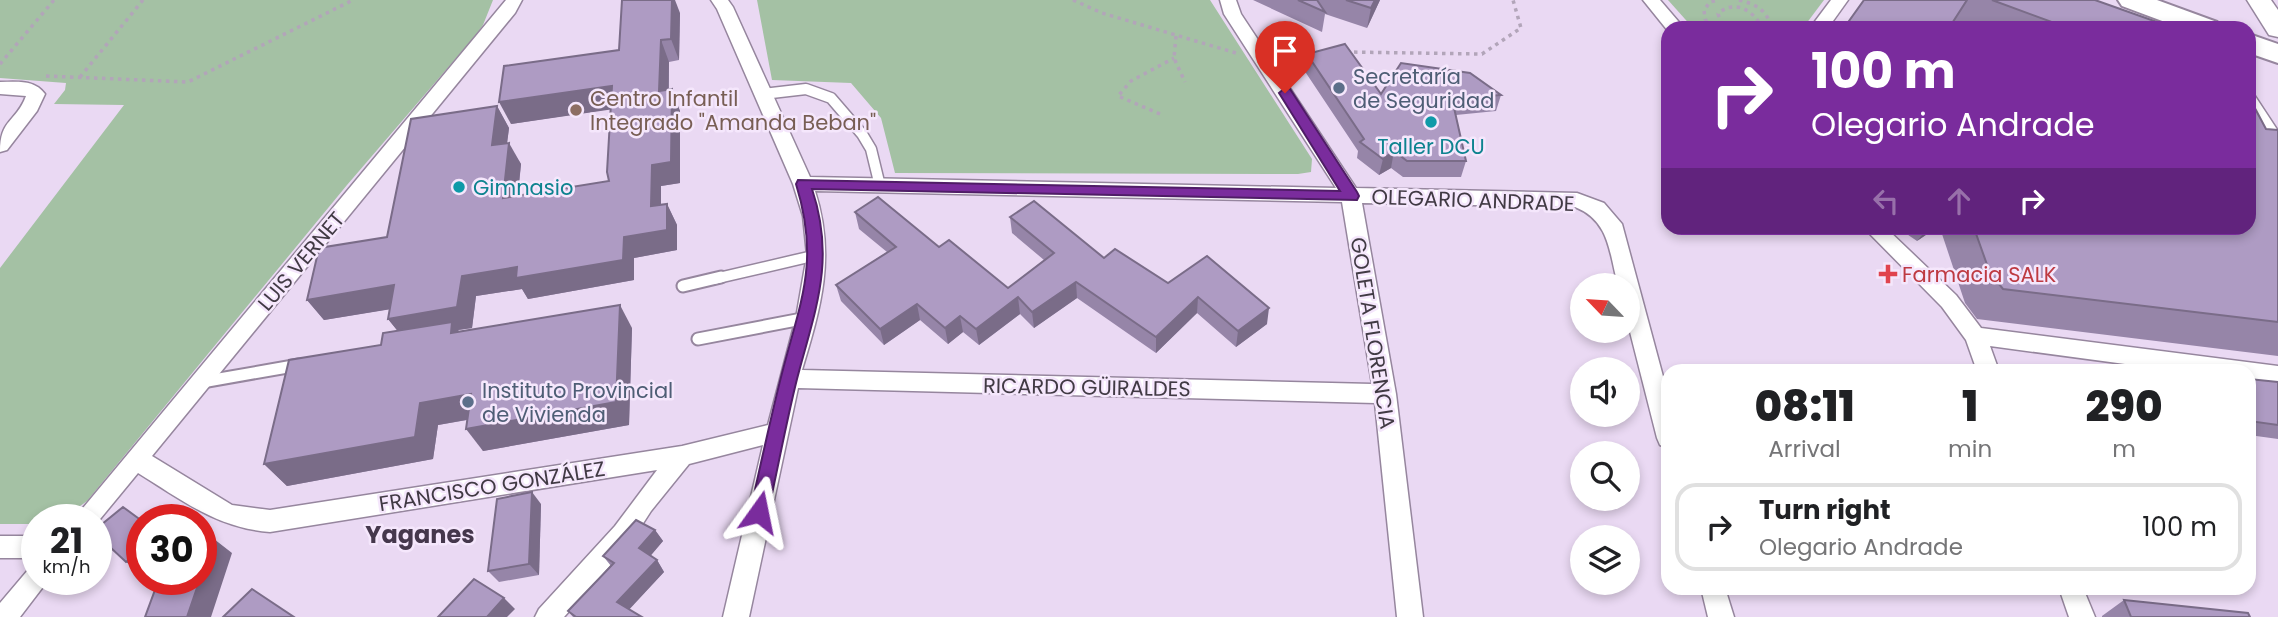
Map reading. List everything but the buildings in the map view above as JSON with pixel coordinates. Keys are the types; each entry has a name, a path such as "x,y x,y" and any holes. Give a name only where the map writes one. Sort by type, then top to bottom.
{"main road":[{"path":"2131,0 2188,21"},
{"path":"2259,0 2278,29"},
{"path":"2256,46 2278,54"}],"street":[{"name":"LUIS VERNET","path":"99,504 514,0"},
{"name":"GOLETA FLORENCIA","path":"1228,0 1233,14 1351,196 1385,394 1410,617"},
{"path":"1651,0 1669,21"},
{"path":"1824,21 1840,0"},
{"path":"723,2 803,184 813,216 817,255 807,318 776,432 736,617"},
{"path":"0,88 27,88 38,85"},
{"path":"0,145 31,107 38,85"},
{"name":"OLEGARIO ANDRADE","path":"803,184 1577,200 1597,208 1612,224 1661,411"},
{"path":"1881,235 1949,301 1975,336 1985,364"},
{"path":"1975,336 2193,364"},
{"path":"2256,372 2278,375"},
{"name":"RICARDO GÜIRALDES","path":"789,379 1385,394"},
{"name":"FRANCISCO GONZÁLEZ","path":"136,459 225,513 244,519 270,521 682,456 776,432"},
{"path":"548,617 623,534 643,504 682,456"},
{"path":"0,547 21,547"},
{"path":"4,617 23,595"},
{"path":"1715,595 1721,617"},
{"path":"2074,595 2082,617"}],"lane":[{"path":"763,94 806,89 831,98 862,134 871,149 880,186"},
{"path":"2256,107 2278,140"},
{"path":"684,286 817,255"},
{"path":"698,339 807,318"},
{"path":"202,382 311,363"}],"path":[{"path":"0,64 54,0"},
{"path":"80,78 143,0"},
{"path":"38,85 80,78 188,82 353,0"},
{"path":"1073,0 1232,53 1329,52"},
{"path":"1343,52 1482,54 1521,28 1513,0"},
{"path":"1707,21 1704,10 1710,2 1718,0"},
{"path":"1736,6 1737,0 1763,9 1771,21"},
{"path":"1721,21 1718,14 1723,8 1736,6 1748,10 1756,21"},
{"path":"1176,36 1174,58 1185,82"},
{"path":"1160,114 1118,96 1131,81 1174,58"}],"green space":[{"path":"0,0 493,0 476,35 347,185 87,501 82,504 21,504 21,524 0,524 0,268 124,105 54,104 65,90 66,83 0,78"},
{"path":"757,0 1210,0 1312,159 1311,172 895,173 881,118 851,83 772,80"},
{"path":"1668,0 1824,0 1808,21 1687,21"}],"place":[{"name":"Secretaría de Seguridad","path":"1339,88"},
{"name":"Centro Infantil Integrado \"Amanda Beban\"","path":"576,110"},
{"name":"Taller DCU","path":"1431,122"},
{"name":"Gimnasio","path":"459,187"},
{"name":"Farmacia SALK","path":"1888,274"},
{"name":"Instituto Provincial de Vivienda","path":"468,402"}],"district":[{"name":"Yaganes","path":"420,534"}],"route":[{"path":"759,512 789,379 807,318 817,255 813,216 803,184 1351,196 1285,93"}]}
